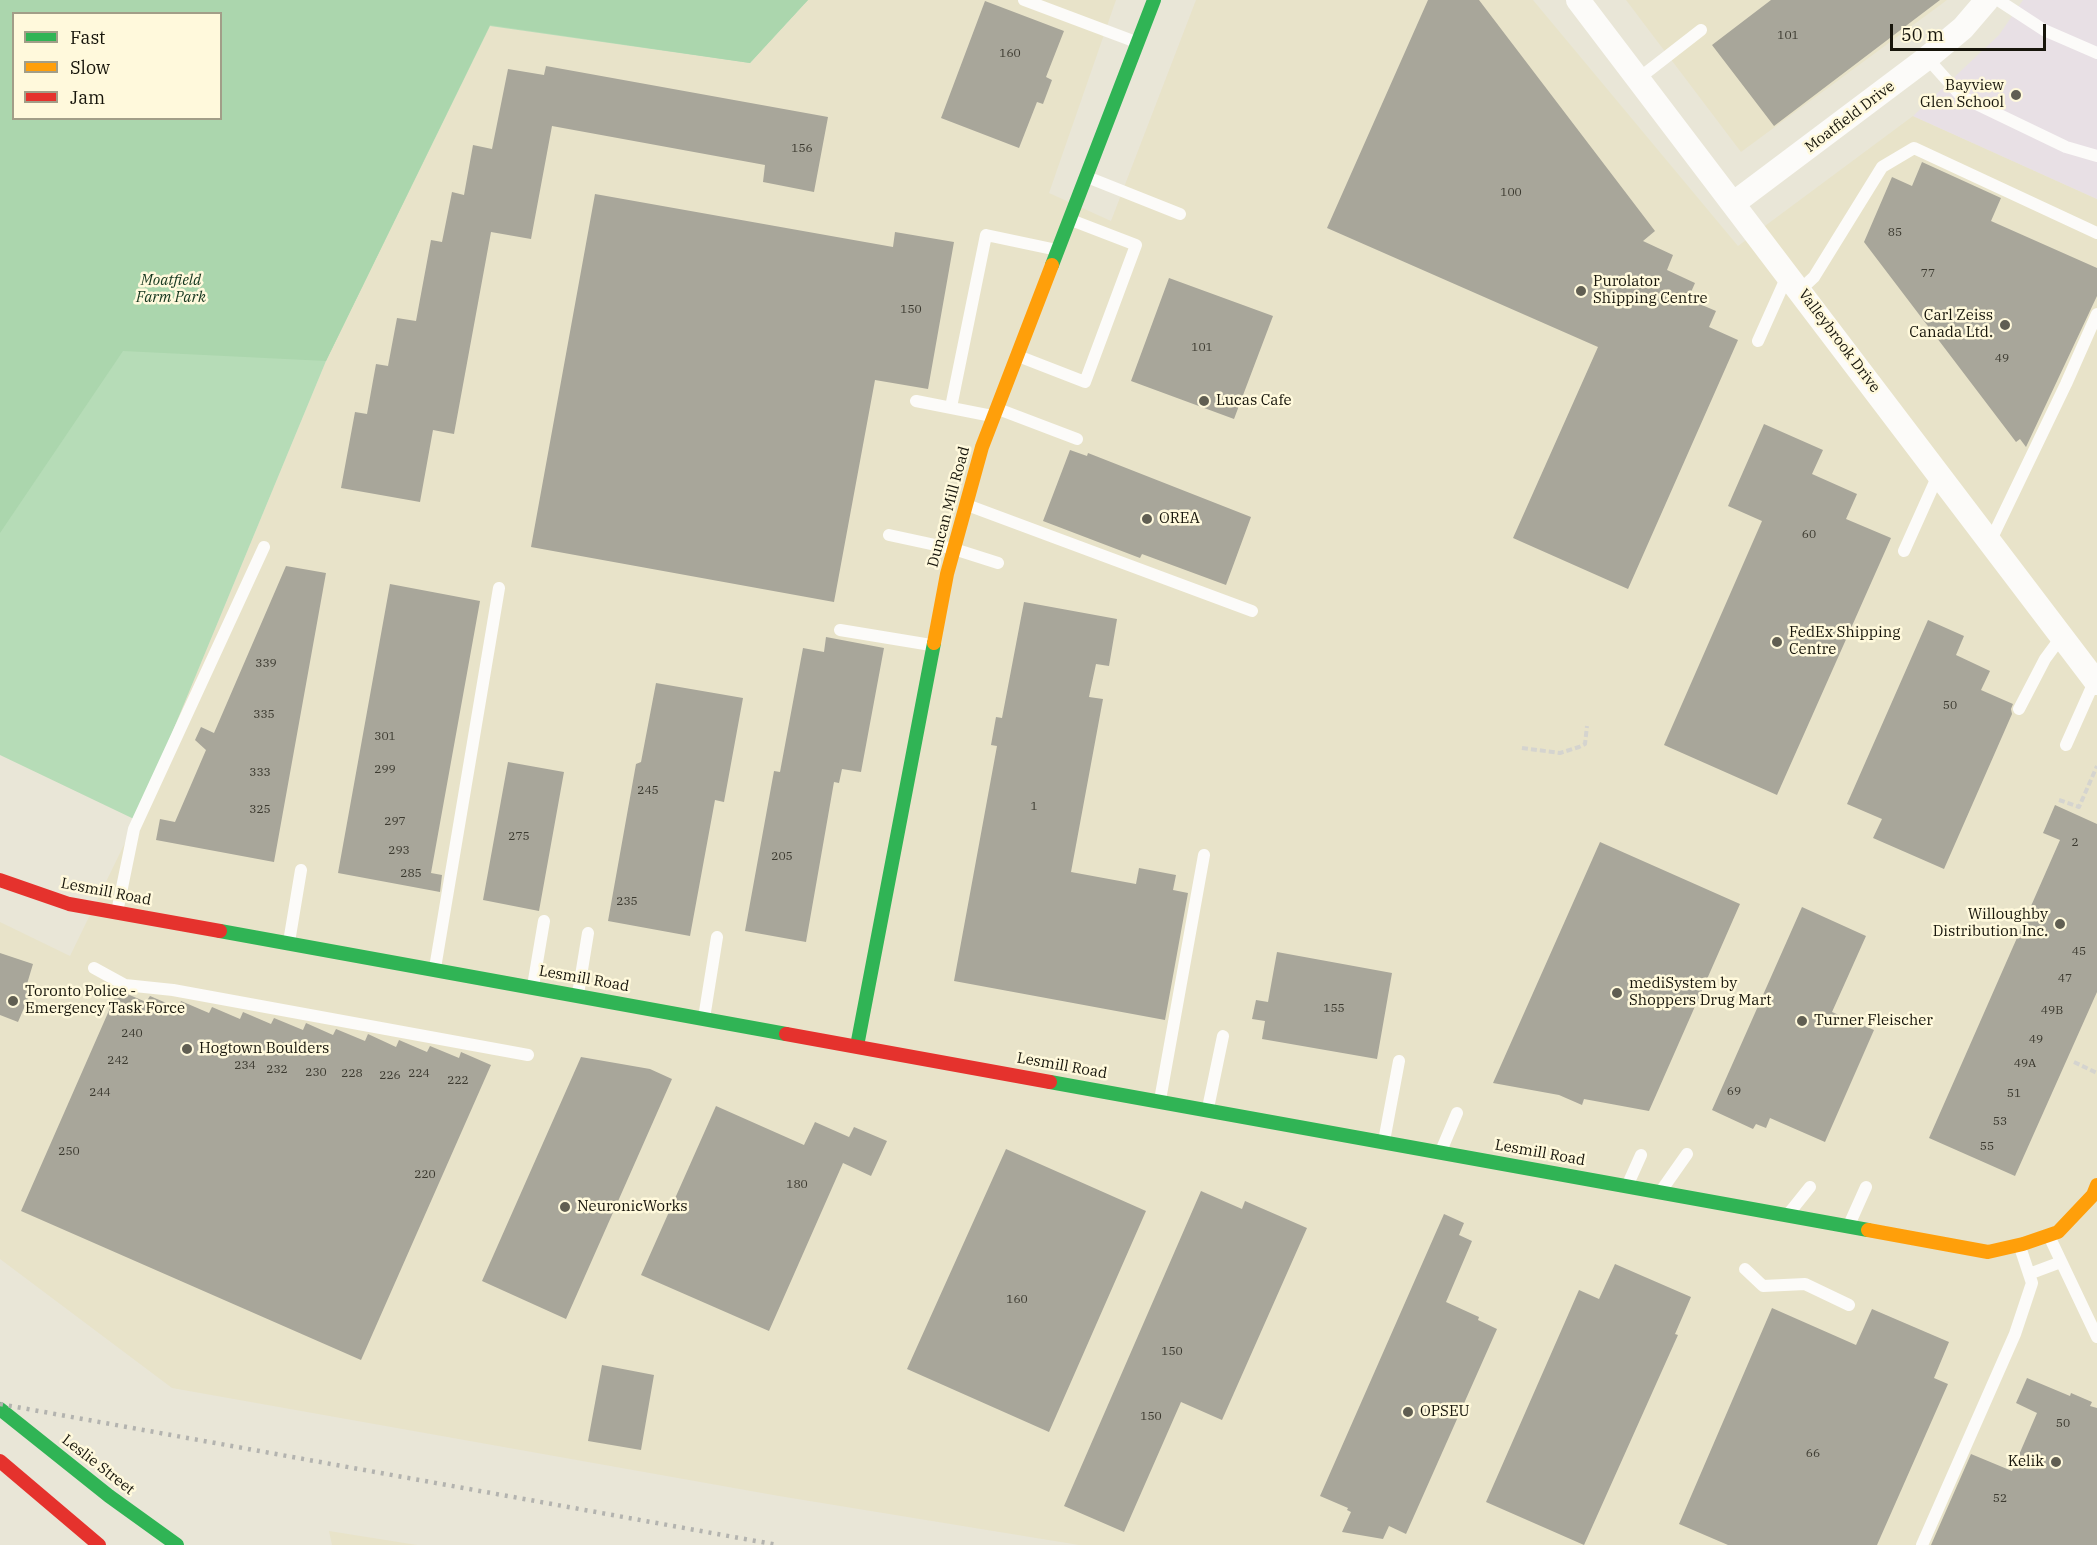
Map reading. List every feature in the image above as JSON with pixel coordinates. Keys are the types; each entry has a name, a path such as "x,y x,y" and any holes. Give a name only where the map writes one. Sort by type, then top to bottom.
{"street":[{"name":"Valleybrook Drive","path":"1578,0 2096,682"},
{"name":"Moatfield Drive","path":"1734,203 1926,58 1963,28 1987,0"},
{"name":"Duncan Mill Road","path":"857,1046 947,574 982,447 1151,1"},
{"name":"Lesmill Road","path":"0,880 69,904 1988,1252 2058,1232 2093,1195 2097,1185"},
{"name":"Leslie Street","path":"0,1409 109,1496 177,1545"},
{"path":"0,1461 99,1545"}],"lane":[{"path":"1024,0 1137,43"},
{"path":"1998,0 2044,30 2097,53"},
{"path":"1638,79 1701,30"},
{"path":"1926,58 1962,97 2066,147 2097,156"},
{"path":"1758,341 1794,282 1814,277 1882,167 1914,148 2097,233"},
{"path":"1086,177 1180,214"},
{"path":"1017,356 1085,382 1136,245 1070,219"},
{"path":"951,407 986,235 1058,250"},
{"path":"1990,542 2097,314"},
{"path":"916,400 996,412 1077,439"},
{"path":"1904,551 1939,473"},
{"path":"966,504 1252,611"},
{"path":"889,535 954,549 998,563"},
{"path":"117,912 134,829 264,547"},
{"path":"435,969 499,588"},
{"path":"840,630 933,646"},
{"path":"2019,709 2045,659 2062,636"},
{"path":"2066,745 2096,682"},
{"path":"1160,1101 1204,855"},
{"path":"289,943 301,870"},
{"path":"533,987 544,921"},
{"path":"577,995 588,933"},
{"path":"704,1018 717,937"},
{"path":"94,968 125,985 184,992 528,1055"},
{"path":"1208,1110 1223,1036"},
{"path":"1384,1141 1400,1061"},
{"path":"1440,1152 1457,1113"},
{"path":"1660,1192 1687,1154"},
{"path":"1627,1186 1641,1155"},
{"path":"1788,1215 1809,1187"},
{"path":"1848,1226 1866,1187"},
{"path":"2048,1235 2097,1337"},
{"path":"1922,1545 2015,1334 2032,1283 2019,1245"},
{"path":"2029,1274 2061,1262"},
{"path":"1745,1269 1763,1286 1805,1284 1848,1305"}],"path":[{"path":"1522,748 1560,753 1579,747 1585,744 1587,726"},
{"path":"2059,800 2079,807 2097,766"},
{"path":"2074,1062 2097,1072"}],"shaded area":[{"path":"808,0 1116,0 1049,193 1111,221 1196,0 1533,0 1738,246 1913,116 2097,199 2097,1545 1079,1545 779,1496 172,1388 0,1259 0,922 70,956 136,820 326,361 490,25 750,63"},
{"path":"1626,0 1947,0 1741,152"},
{"name":"Bayview Glen School","path":"2023,0 2097,0 2097,199 1913,116 1999,35"},
{"path":"329,1531 417,1545 332,1545"}],"green space":[{"name":"Moatfield Farm Park","path":"0,0 808,0 750,63 490,26 326,361 136,820 0,755"},
{"name":"Moatfield Farm Park","path":"0,0 808,0 750,63 490,25 326,361 123,351 0,533"}],"building":[{"name":"Purolator Shipping Centre","path":"1428,0 1479,0 1655,231 1643,241 1673,255 1667,270 1695,283 1688,299 1716,311 1709,327 1738,340 1628,589 1513,538 1598,347 1327,228"},
{"path":"1771,0 1940,0 1774,126 1712,45"},
{"path":"985,1 1064,31 1046,77 1052,80 1043,104 1037,102 1019,148 941,118"},
{"path":"546,66 828,117 814,192 763,182 765,165 552,126 531,239 491,232 454,434 433,430 420,502 341,488 355,412 367,414 376,364 388,366 397,318 416,321 431,240 442,242 452,192 464,195 473,145 492,149 508,69 544,75"},
{"name":"Carl Zeiss Canada Ltd.","path":"1922,162 2001,198 1991,221 2097,268 2097,296 2026,447 2020,439 2016,442 1864,242 1892,177 1912,186"},
{"path":"595,194 893,247 895,232 954,242 928,389 875,380 834,602 531,547"},
{"path":"1169,278 1273,316 1234,419 1131,381"},
{"name":"FedEx Shipping Centre","path":"1764,424 1823,450 1812,474 1857,494 1846,519 1891,538 1777,795 1664,745 1762,521 1728,506"},
{"name":"OREA","path":"1070,450 1087,456 1088,453 1251,517 1226,585 1142,554 1140,558 1043,521"},
{"path":"286,566 326,573 274,862 156,840 160,819 175,822 206,750 195,740 201,727 214,733"},
{"path":"390,584 480,601 431,873 442,875 440,892 338,873"},
{"path":"1024,602 1117,619 1109,666 1096,664 1089,697 1103,699 1071,872 1136,884 1139,868 1176,875 1173,890 1188,893 1165,1020 954,981 997,746 991,745 996,717 1002,718"},
{"path":"1928,620 1964,636 1956,655 1990,671 1981,690 2013,704 2012,714 1944,869 1873,838 1882,819 1847,804"},
{"path":"826,637 884,648 861,772 842,769 839,783 834,782 806,942 745,931 774,771 780,772 803,648 824,652"},
{"path":"656,683 743,698 724,802 715,800 690,936 608,921 636,764 641,762"},
{"path":"508,762 564,772 539,911 483,900"},
{"name":"Willoughby Distribution Inc.","path":"2055,805 2097,824 2097,992 2015,1176 1929,1138 2060,840 2043,833"},
{"name":"mediSystem by Shoppers Drug Mart","path":"1600,842 1740,904 1649,1111 1584,1099 1582,1105 1559,1095 1493,1083"},
{"name":"Turner Fleischer","path":"1802,907 1866,936 1832,1012 1874,1030 1825,1142 1770,1118 1766,1128 1756,1124 1753,1129 1712,1110"},
{"path":"1277,952 1392,973 1377,1059 1262,1039 1265,1021 1252,1019 1256,1000 1268,1002"},
{"name":"Toronto Police - Emergency Task Force","path":"0,953 33,964 27,984 33,987 18,1022 0,1015"},
{"path":"118,990 146,1002 150,996 178,1008 181,1001 209,1013 212,1007 240,1019 243,1012 271,1024 274,1018 303,1030 306,1023 333,1035 336,1029 365,1041 368,1034 396,1047 399,1040 427,1052 430,1046 459,1058 461,1052 491,1065 361,1360 21,1211"},
{"name":"NeuronicWorks","path":"581,1057 650,1069 672,1079 566,1319 482,1281"},
{"path":"716,1106 804,1145 815,1122 849,1137 854,1127 887,1141 871,1176 843,1163 769,1331 641,1275"},
{"path":"1006,1149 1146,1211 1049,1432 907,1369"},
{"path":"1201,1191 1242,1209 1245,1201 1307,1228 1222,1420 1181,1402 1124,1532 1064,1506"},
{"name":"OPSEU","path":"1444,1214 1464,1223 1459,1235 1472,1241 1446,1302 1479,1317 1478,1320 1497,1329 1406,1534 1389,1526 1383,1539 1342,1532 1351,1512 1347,1510 1348,1508 1320,1496"},
{"path":"1615,1264 1691,1297 1675,1334 1678,1335 1584,1545 1486,1502 1579,1290 1599,1299"},
{"path":"1772,1308 1856,1345 1872,1309 1949,1342 1934,1378 1948,1384 1877,1545 1728,1545 1679,1524"},
{"path":"602,1365 654,1375 641,1450 588,1441"},
{"name":"Kelik","path":"2027,1378 2070,1396 2071,1393 2092,1402 2090,1406 2097,1408 2097,1545 1931,1545 1971,1454 2012,1471 2037,1413 2016,1403"}],"railway":[{"path":"0,1404 778,1545"}],"traffic: fast":[{"path":"1052,265 1154,0"},
{"path":"857,1046 934,643"},
{"path":"220,931 786,1034"},
{"path":"1050,1082 1868,1230"},
{"path":"0,1409 109,1496 177,1545"}],"traffic: slow":[{"path":"934,643 947,574 982,447 1052,265"},
{"path":"1868,1230 1988,1252 2023,1244 2058,1232 2093,1195 2097,1185"}],"traffic: jam":[{"path":"0,880 69,904 220,931"},
{"path":"786,1034 1050,1082"},
{"path":"0,1461 99,1545"}],"place":[{"name":"Bayview Glen School","path":"2016,95"},
{"name":"Purolator Shipping Centre","path":"1581,291"},
{"name":"Carl Zeiss Canada Ltd.","path":"2005,325"},
{"name":"Lucas Cafe","path":"1204,401"},
{"name":"OREA","path":"1147,519"},
{"name":"FedEx Shipping Centre","path":"1777,642"},
{"name":"Willoughby Distribution Inc.","path":"2060,924"},
{"name":"mediSystem by Shoppers Drug Mart","path":"1617,993"},
{"name":"Toronto Police - Emergency Task Force","path":"13,1001"},
{"name":"Turner Fleischer","path":"1802,1021"},
{"name":"Hogtown Boulders","path":"187,1049"},
{"name":"NeuronicWorks","path":"565,1207"},
{"name":"OPSEU","path":"1408,1412"},
{"name":"Kelik","path":"2056,1462"}]}
